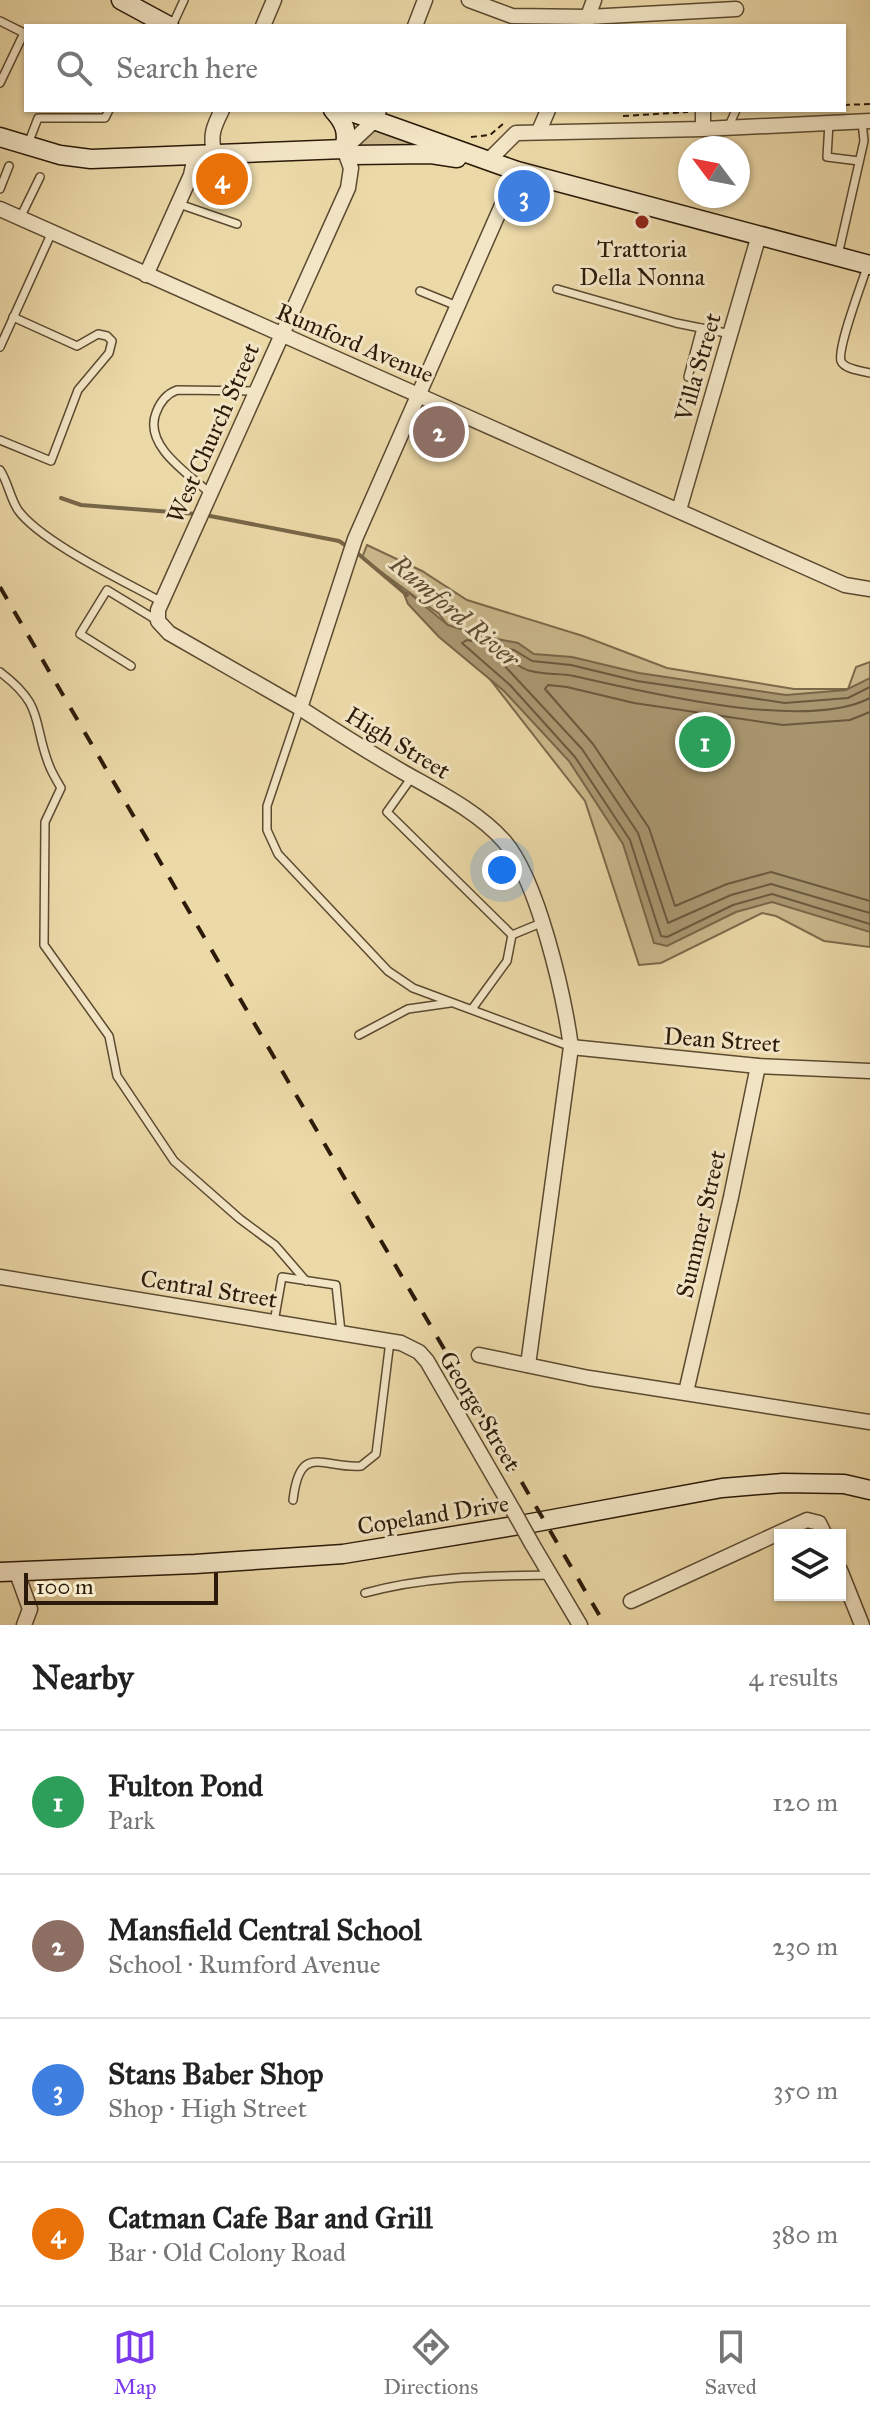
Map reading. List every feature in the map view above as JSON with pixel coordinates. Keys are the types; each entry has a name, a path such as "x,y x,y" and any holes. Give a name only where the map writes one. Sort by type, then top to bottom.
{"main road":[{"path":"121,0 163,24"},
{"path":"334,112 345,127 347,138 344,149"},
{"path":"378,114 487,162 626,202 869,265"},
{"path":"0,137 60,155 91,159 344,149 353,155 431,154 487,162"},
{"name":"Copeland Drive","path":"8,1572 343,1554 722,1488 783,1483 844,1484 870,1490"}],"street":[{"path":"264,24 274,0"},
{"path":"416,24 425,0"},
{"path":"469,0 512,16 586,22 738,4 730,24"},
{"path":"586,22 594,0"},
{"path":"215,154 211,140 221,112"},
{"path":"539,131 547,112"},
{"path":"703,112 703,129"},
{"path":"344,149 378,114"},
{"path":"487,162 516,133 703,129 866,121"},
{"name":"West Church Street","path":"158,621 160,601 348,188 351,168 344,149"},
{"path":"146,275 191,175 195,156"},
{"path":"158,621 169,633 300,708 348,556 517,171"},
{"name":"Rumford Avenue","path":"0,209 845,585 870,589"},
{"name":"Villa Street","path":"679,510 759,235"},
{"name":"High Street","path":"300,708 479,819 505,842 516,857 541,923 565,1005 571,1047 528,1365"},
{"name":"Dean Street","path":"571,1047 758,1066 870,1071"},
{"name":"Summer Street","path":"686,1392 758,1066"},
{"name":"Central Street","path":"0,1277 341,1332 411,1347"},
{"name":"George Street","path":"411,1347 427,1361 580,1625"},
{"path":"479,1355 589,1378 870,1422"},
{"path":"786,1529 807,1520 819,1523 822,1529"},
{"path":"631,1601 774,1535"},
{"path":"8,1572 39,1625"},
{"path":"846,1585 862,1625"},
{"path":"24,1625 30,1609"}],"lane":[{"path":"163,24 184,0"},
{"path":"0,21 24,33 0,83"},
{"path":"27,146 38,118 105,118 108,112"},
{"path":"728,128 735,112"},
{"path":"838,257 866,121"},
{"path":"829,123 827,157 859,161"},
{"path":"0,189 9,166"},
{"path":"20,218 40,177"},
{"path":"179,204 237,224"},
{"path":"0,347 52,232"},
{"path":"869,265 842,346 841,360 844,365 870,373"},
{"path":"557,289 731,334"},
{"path":"420,291 457,306"},
{"path":"0,440 51,461 78,390 109,353 112,341 98,334 77,346 13,317"},
{"path":"688,377 701,328"},
{"path":"209,497 156,438 153,429 158,407 170,393 177,390 256,391"},
{"path":"0,470 18,509 39,530 92,564 160,601"},
{"path":"131,666 80,634 107,590 158,621"},
{"path":"0,672 25,694 35,711 49,765 61,788 45,822 44,945 109,1036 117,1076 174,1161 275,1245 306,1281"},
{"path":"300,708 267,806 267,830 278,854 388,971 413,988 571,1047"},
{"path":"412,777 387,812 512,935"},
{"path":"512,935 541,923"},
{"path":"472,1009 507,961 512,935"},
{"path":"359,1035 408,1009 452,1003"},
{"path":"274,1322 282,1277 336,1285 341,1332"},
{"path":"293,1500 300,1470 308,1464 321,1461 361,1466 376,1454 390,1341"},
{"path":"365,1593 388,1586 446,1577 549,1575"}],"path":[{"path":"846,105 870,104"}],"shaded area":[{"path":"377,127 424,148 351,151"},
{"path":"367,545 422,571 467,600 583,636 667,668 794,689 848,689 856,667 870,662 870,947 824,941 776,916 762,913 661,963 639,965 585,801 439,614 362,558"}],"water":[{"path":"408,592 448,625 518,643 534,654 572,657 639,673 786,695 846,690 870,678 870,932 772,902 736,912 667,946 654,943 623,844 569,761 504,691 439,637 408,604 404,594"}],"waterway":[{"name":"Rumford River","path":"61,498 81,505 197,514"},
{"name":"Rumford River","path":"205,515 339,541 348,547"},
{"name":"Rumford River","path":"356,552 407,595"}],"railway":[{"path":"0,587 605,1625"}],"place":[{"name":"Catman Cafe Bar and Grill","path":"222,179"},
{"name":"Stans Baber Shop","path":"524,196"},
{"name":"Trattoria Della Nonna","path":"642,222"},
{"name":"Mansfield Central School","path":"439,432"},
{"name":"Fulton Pond","path":"705,742"}]}
